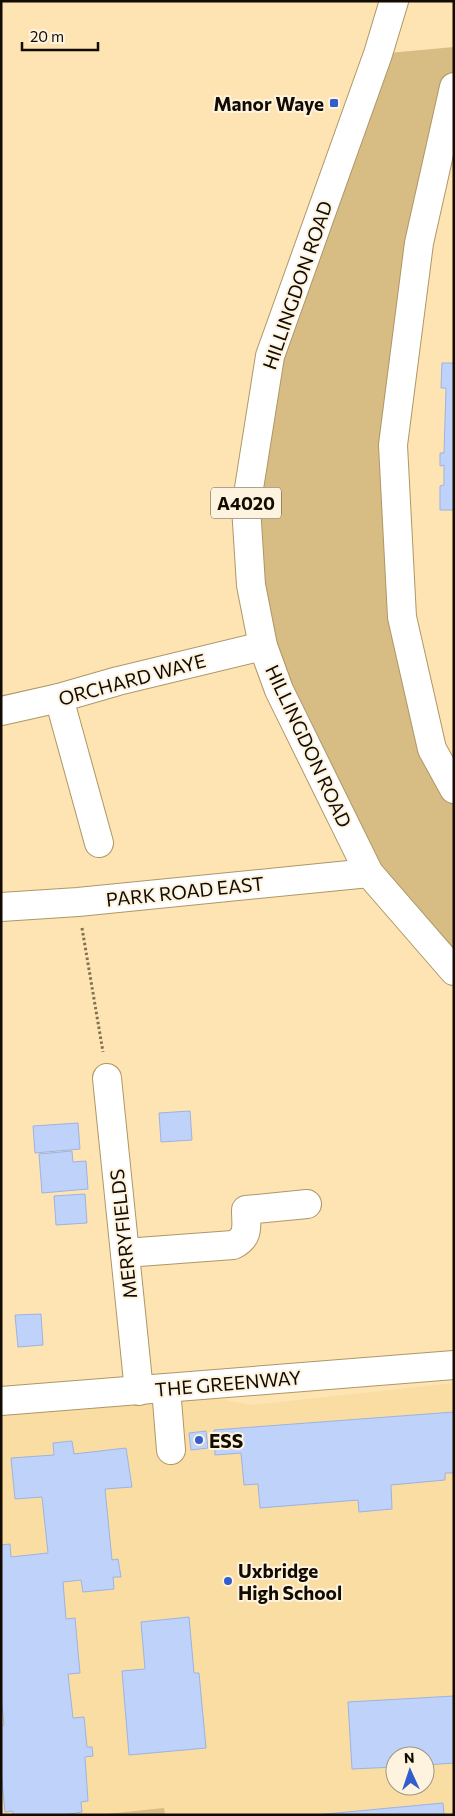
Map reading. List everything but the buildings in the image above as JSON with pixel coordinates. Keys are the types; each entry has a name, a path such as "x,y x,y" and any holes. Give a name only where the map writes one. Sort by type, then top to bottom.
{"main road":[{"name":"HILLINGDON ROAD","path":"394,1 378,54 270,356 246,507 251,585 263,646 279,690 369,873 454,971"},
{"path":"454,87 419,243 393,445 402,617 432,749 454,788"},
{"name":"ORCHARD WAYE","path":"1,711 263,646"},
{"path":"59,698 99,843"},
{"name":"PARK ROAD EAST","path":"1,907 78,902 369,873"},
{"name":"MERRYFIELDS","path":"107,1078 138,1391"},
{"path":"125,1253 233,1245 241,1241 246,1234 246,1210 307,1204"},
{"name":"THE GREENWAY","path":"1,1401 454,1365"},
{"path":"166,1388 171,1450"}],"path":[{"path":"78,902 107,1078"}],"shaded area":[{"path":"454,47 454,87 393,445 402,617 454,789 454,971 369,873 279,690 251,585 270,356 378,54"},
{"name":"Uxbridge High School","path":"454,1383 454,1815 1,1815 1,1401 166,1388 251,1405"},
{"path":"164,1808 165,1815 96,1815"}],"place":[{"name":"Manor Waye","path":"334,103"},
{"name":"ESS","path":"199,1440"},
{"name":"Uxbridge High School","path":"228,1581"}]}
